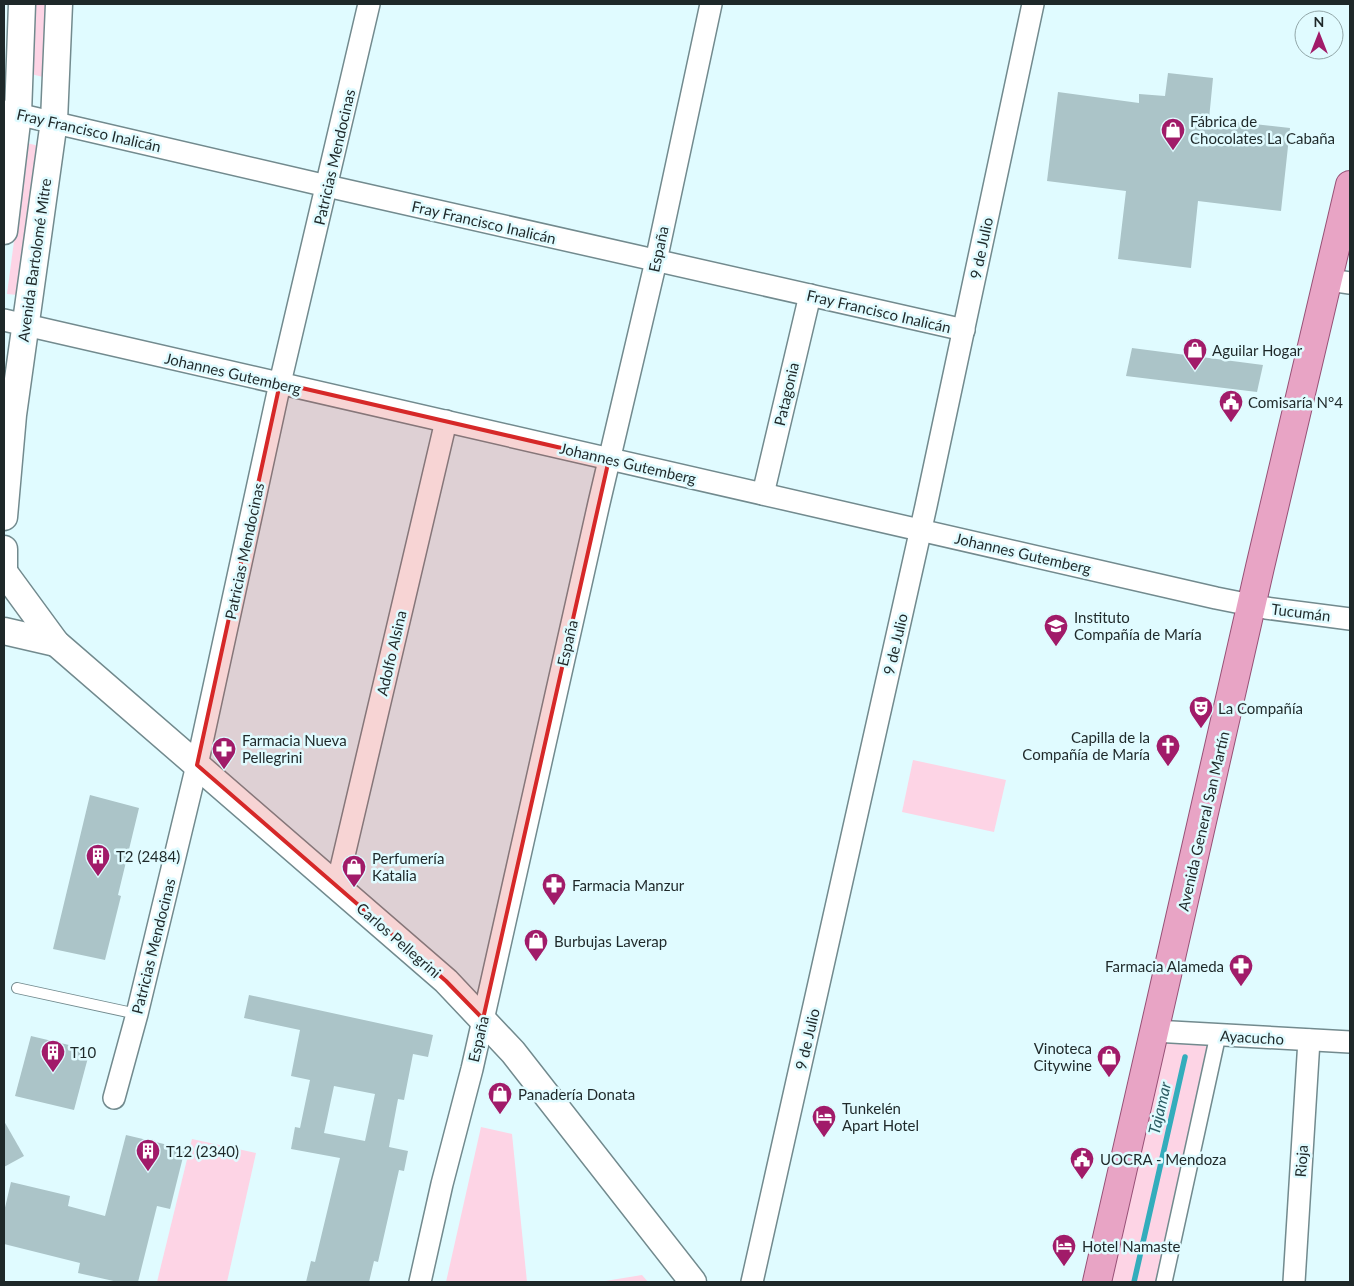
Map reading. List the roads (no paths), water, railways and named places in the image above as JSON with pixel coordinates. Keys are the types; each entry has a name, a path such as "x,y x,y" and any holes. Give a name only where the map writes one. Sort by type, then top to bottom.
{"main road":[{"name":"Avenida General San Martín","path":"1097,1282 1252,605 1340,282 1350,185"}],"street":[{"path":"4,231 11,112 22,4"},
{"name":"Avenida Bartolomé Mitre","path":"4,517 13,414 14,323 54,122 59,4"},
{"name":"Patricias Mendocinas","path":"114,1098 137,1014 198,765 280,383 369,4"},
{"name":"España","path":"420,1282 483,1019 609,459 656,261 711,4"},
{"name":"9 de Julio","path":"752,1282 921,530 1033,4"},
{"name":"Fray Francisco Inalicán","path":"11,112 327,186 964,330"},
{"name":"Patagonia","path":"763,494 810,295"},
{"name":"Johannes Gutemberg","path":"14,323 1252,605"},
{"name":"Adolfo Alsina","path":"337,886 446,421"},
{"path":"4,549 4,572"},
{"name":"Carlos Pellegrini","path":"4,572 56,643 446,981 483,1019 519,1060 694,1282"},
{"name":"Tucumán","path":"1252,605 1350,619"},
{"name":"Carlos Pellegrini","path":"4,631 56,643"},
{"name":"Ayacucho","path":"1154,1031 1350,1042"},
{"path":"1164,1282 1218,1035"},
{"name":"Rioja","path":"1294,1282 1309,1040"}],"lane":[{"path":"17,988 137,1014"}],"waterway":[{"name":"Tajamar","path":"1134,1282 1185,1057"}],"place":[{"name":"Fábrica de Chocolates La Cabaña","path":"1173,151"},
{"name":"Aguilar Hogar","path":"1195,371"},
{"name":"Comisaría N°4","path":"1231,423"},
{"name":"Instituto Compañía de María","path":"1056,647"},
{"name":"La Compañía","path":"1201,729"},
{"name":"Capilla de la Compañía de María","path":"1168,767"},
{"name":"Farmacia Nueva Pellegrini","path":"224,770"},
{"name":"T2 (2484)","path":"98,877"},
{"name":"Perfumería Katalia","path":"354,888"},
{"name":"Farmacia Manzur","path":"554,906"},
{"name":"Burbujas Laverap","path":"536,962"},
{"name":"Farmacia Alameda","path":"1241,987"},
{"name":"T10","path":"53,1073"},
{"name":"Vinoteca Citywine","path":"1109,1078"},
{"name":"Panadería Donata","path":"500,1115"},
{"name":"Tunkelén Apart Hotel","path":"824,1138"},
{"name":"T12 (2340)","path":"148,1172"},
{"name":"UOCRA - Mendoza","path":"1082,1180"},
{"name":"Hotel Namaste","path":"1064,1267"}]}
